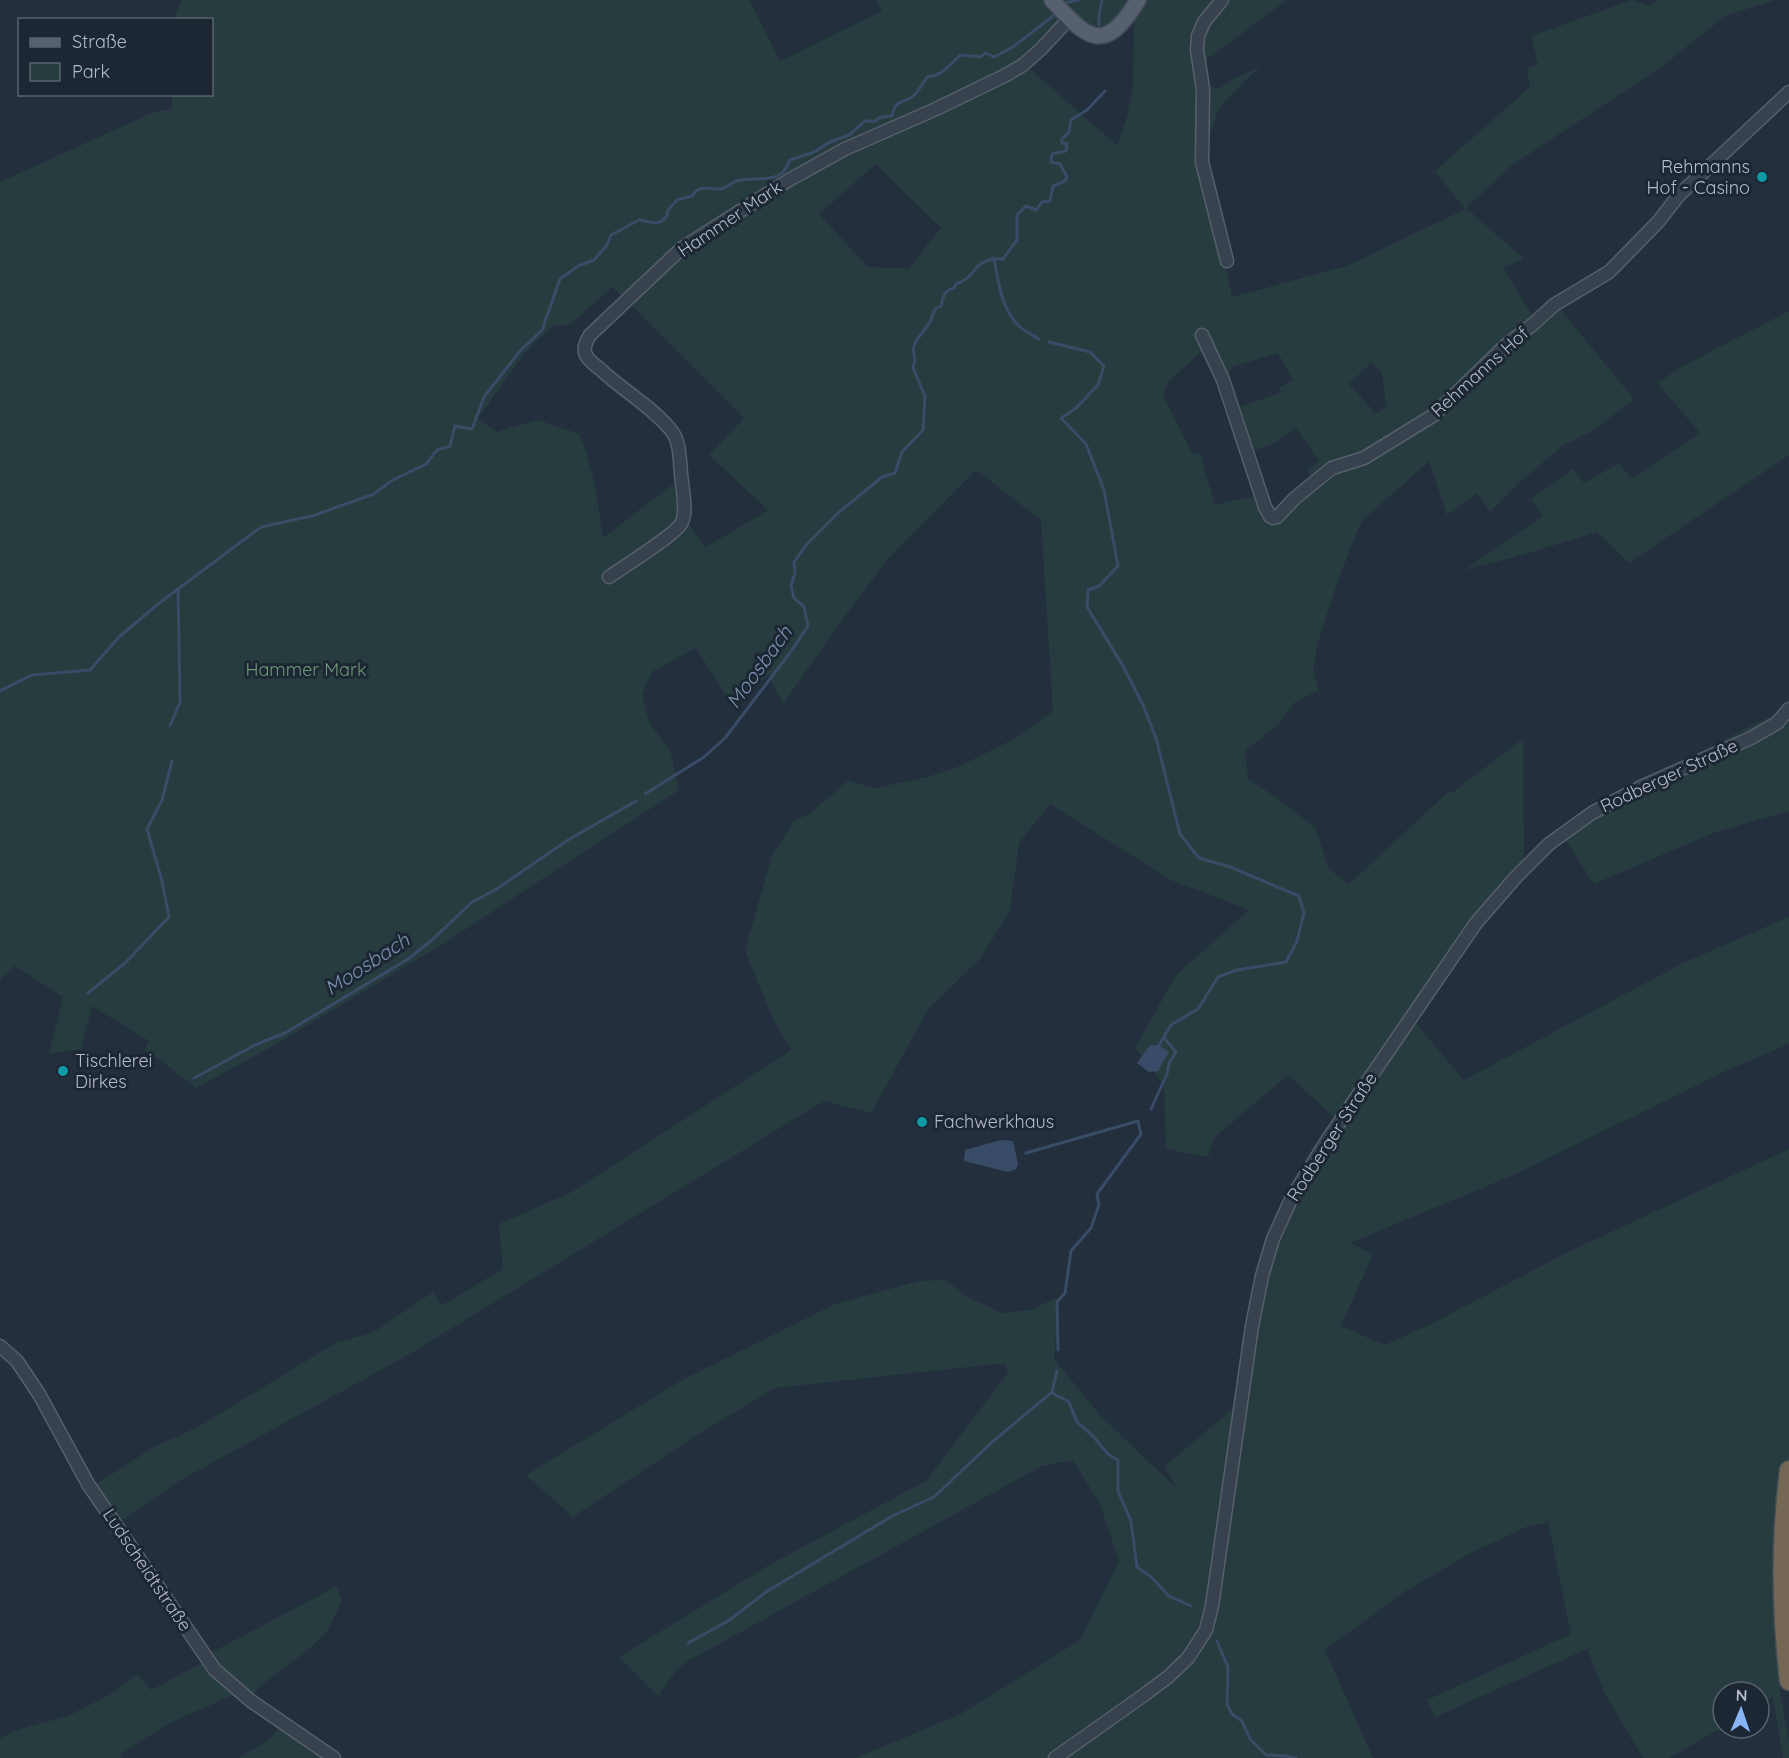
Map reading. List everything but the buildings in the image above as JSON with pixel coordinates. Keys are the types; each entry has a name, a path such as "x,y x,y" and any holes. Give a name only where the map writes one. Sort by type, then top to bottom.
{"highway":[{"path":"1789,1470 1782,1554 1783,1611 1789,1681"}],"main road":[{"path":"1052,0 1069,19 1086,32 1101,36 1120,26 1138,0"}],"street":[{"path":"1222,0 1204,22 1198,36 1197,50 1203,89 1202,162 1227,261"},
{"name":"Hammer Mark","path":"609,577 673,533 683,521 684,502 675,437 670,429 645,406 587,357 584,350 590,335 682,248 789,180 845,149 936,109 1023,65 1041,50 1069,19"},
{"name":"Rehmanns Hof","path":"1202,335 1223,380 1265,507 1270,516 1277,517 1294,498 1332,468 1364,458 1434,415 1505,346 1554,304 1609,272 1658,222 1679,195 1789,92"},
{"name":"Rodberger Straße","path":"1055,1758 1167,1677 1188,1658 1206,1630 1212,1606 1252,1326 1262,1276 1273,1239 1295,1191 1328,1139 1476,923 1516,877 1549,844 1592,813 1643,786 1751,738 1777,723 1789,709"},
{"name":"Ludscheidtstraße","path":"0,1346 17,1361 34,1386 88,1484 211,1664 251,1701 334,1758"}],"green space":[{"name":"Hammer Mark","path":"181,0 749,0 780,61 882,11 876,0 1045,0 1065,19 1022,62 1117,145 1127,117 1133,88 1134,19 1142,0 1287,0 1203,62 1208,86 1218,89 1235,78 1262,66 1219,108 1208,140 1210,162 1203,177 1217,223 1232,297 1347,266 1465,209 1435,171 1530,87 1527,69 1538,64 1531,36 1632,0 1649,5 1659,0 1775,0 1725,16 1660,68 1512,165 1466,208 1524,259 1503,268 1536,321 1556,304 1634,399 1596,429 1562,446 1490,512 1477,493 1447,515 1429,461 1361,522 1341,572 1318,642 1313,670 1319,691 1296,701 1278,725 1245,751 1248,779 1316,828 1328,868 1349,884 1448,792 1453,792 1523,739 1524,863 1338,1121 1288,1075 1214,1138 1208,1157 1166,1149 1164,1085 1135,1048 1176,975 1249,910 1171,880 1050,804 1019,843 1010,911 980,959 929,1008 871,1113 824,1101 408,1355 181,1480 117,1524 92,1487 152,1448 198,1427 337,1342 372,1333 433,1292 442,1305 503,1269 499,1224 572,1192 791,1050 773,1019 745,951 772,855 795,820 809,814 848,781 875,788 927,777 958,767 1014,739 1053,711 1041,520 976,470 888,559 783,704 768,675 733,707 696,648 652,672 642,694 649,722 671,753 679,790 446,942 266,1050 196,1088 144,1050 149,1041 92,1006 81,1049 49,1054 63,997 15,966 0,980 0,182 154,112 172,109 172,96 213,96 213,18 174,18","holes":["876,164 941,228 909,268 868,267 819,214","613,287 744,418 709,455 768,510 706,547 683,517 681,494 672,485 603,538 591,471 579,434 538,420 496,432 478,418 526,351 554,325 569,325","1205,348 1259,495 1215,505 1200,453 1193,455 1163,396 1168,382","1278,353 1293,380 1279,388 1282,392 1234,409 1225,380 1232,367","1371,363 1382,372 1386,406 1376,414 1349,384","1296,428 1319,461 1307,470 1313,479 1273,515 1250,452 1275,443"]},
{"path":"1056,0 1131,0 1117,21 1110,27 1102,29 1085,24"},
{"path":"1789,311 1789,455 1629,563 1597,532 1464,570 1543,516 1531,499 1573,469 1584,483 1619,463 1632,479 1700,433 1657,383 1679,368"},
{"path":"1789,707 1789,811 1713,833 1594,884 1564,838 1637,784"},
{"path":"1789,917 1789,1044 1730,1069 1516,1174 1350,1243 1373,1254 1341,1326 1385,1345 1433,1323 1568,1252 1789,1149 1789,1635 1775,1640 1780,1691 1789,1742 1789,1758 1783,1758 1773,1697 1771,1698 1771,1680 1711,1680 1711,1734 1669,1758 1643,1758 1606,1696 1587,1649 1435,1717 1427,1700 1571,1634 1548,1522 1526,1527 1471,1553 1404,1592 1325,1650 1373,1758 1063,1758 1199,1651 1263,1277 1293,1198 1412,1019 1464,1080 1683,963"},
{"path":"946,1280 964,1295 1001,1313 1030,1310 1059,1297 1054,1359 1100,1415 1176,1488 1165,1466 1238,1404 1207,1607 1201,1627 1182,1658 1149,1688 1048,1758 855,1758 959,1715 1080,1640 1119,1561 1100,1504 1073,1460 1042,1466 688,1661 676,1671 658,1696 619,1657 771,1564 926,1481 1008,1373 1006,1365 996,1364 775,1388 697,1435 573,1517 526,1475 682,1380 835,1304 919,1281"},
{"path":"337,1586 342,1601 327,1632 261,1686 251,1697 207,1655"},
{"path":"206,1661 238,1693 172,1722 120,1754 122,1758 0,1758 0,1738 20,1729 68,1716 111,1694 137,1674 151,1690"},
{"path":"283,1725 325,1758 238,1758 267,1741"}],"water":[{"path":"1150,1045 1159,1045 1169,1052 1158,1071 1149,1072 1137,1063"},
{"path":"1001,1140 1013,1141 1018,1164 1016,1169 1008,1172 964,1161 965,1150"}],"waterway":[{"path":"1065,3 1078,0"},
{"name":"Moosbach","path":"1099,25 1102,0"},
{"path":"0,691 32,675 90,670 119,637 158,604 261,527 312,516 374,494 391,481 426,464 437,450 450,446 455,426 472,429 484,397 520,351 542,330 560,279 578,266 594,260 607,245 611,235 639,220 656,223 662,221 677,200 692,196 698,190 721,189 737,181 779,175 790,160 814,152 830,142 849,135 865,121 875,121 881,117 892,116 897,105 914,95 927,77 941,72 960,55 980,57 986,53 994,57 1013,47 1053,16"},
{"name":"Moosbach","path":"645,794 704,757 725,738 808,626 804,607 794,598 791,586 795,573 794,562 807,544 837,514 882,477 895,473 902,452 923,430 925,396 913,368 915,360 913,349 916,341 930,322 935,309 941,306 948,291 968,277 980,264 993,259 1003,259 1017,240 1017,215 1026,206 1036,210 1042,202 1050,201 1053,186 1065,181 1067,177 1060,164 1051,162 1052,154 1066,151 1067,144 1062,143 1062,139 1069,132 1071,120 1087,110 1105,91"},
{"path":"994,258 1001,294 1008,311 1021,328 1039,339"},
{"path":"1049,342 1090,352 1104,366 1098,385 1075,409 1061,418 1086,444 1104,490 1118,566 1099,586 1088,590 1087,607 1123,666 1143,705 1156,738 1180,834 1199,858 1230,867 1299,896 1304,913 1297,941 1286,962 1237,970 1218,977 1198,1009 1171,1025 1159,1045"},
{"path":"170,726 180,702 178,589"},
{"path":"88,993 125,963 169,917 162,881 147,829 162,800 172,761"},
{"name":"Moosbach","path":"194,1078 255,1045 285,1033 408,959 472,902 495,890 568,840 636,801"},
{"path":"1151,1109 1167,1074 1169,1063 1176,1052 1164,1038"},
{"path":"1026,1153 1138,1121 1141,1134 1097,1194 1099,1205 1091,1228 1071,1251 1065,1293 1057,1302 1058,1350"},
{"path":"688,1643 728,1621 766,1592 894,1515 934,1497 991,1443 1052,1392 1057,1371"},
{"path":"1052,1393 1069,1402 1077,1422 1108,1454 1118,1460 1118,1491 1131,1521 1137,1567 1150,1576 1169,1596 1191,1606"},
{"path":"1217,1641 1228,1667 1227,1704 1232,1714 1242,1721 1250,1739 1266,1755 1296,1758"}],"place":[{"name":"Rehmanns Hof - Casino","path":"1762,177"},
{"name":"Tischlerei Dirkes","path":"63,1071"},
{"name":"Fachwerkhaus","path":"922,1122"}]}
